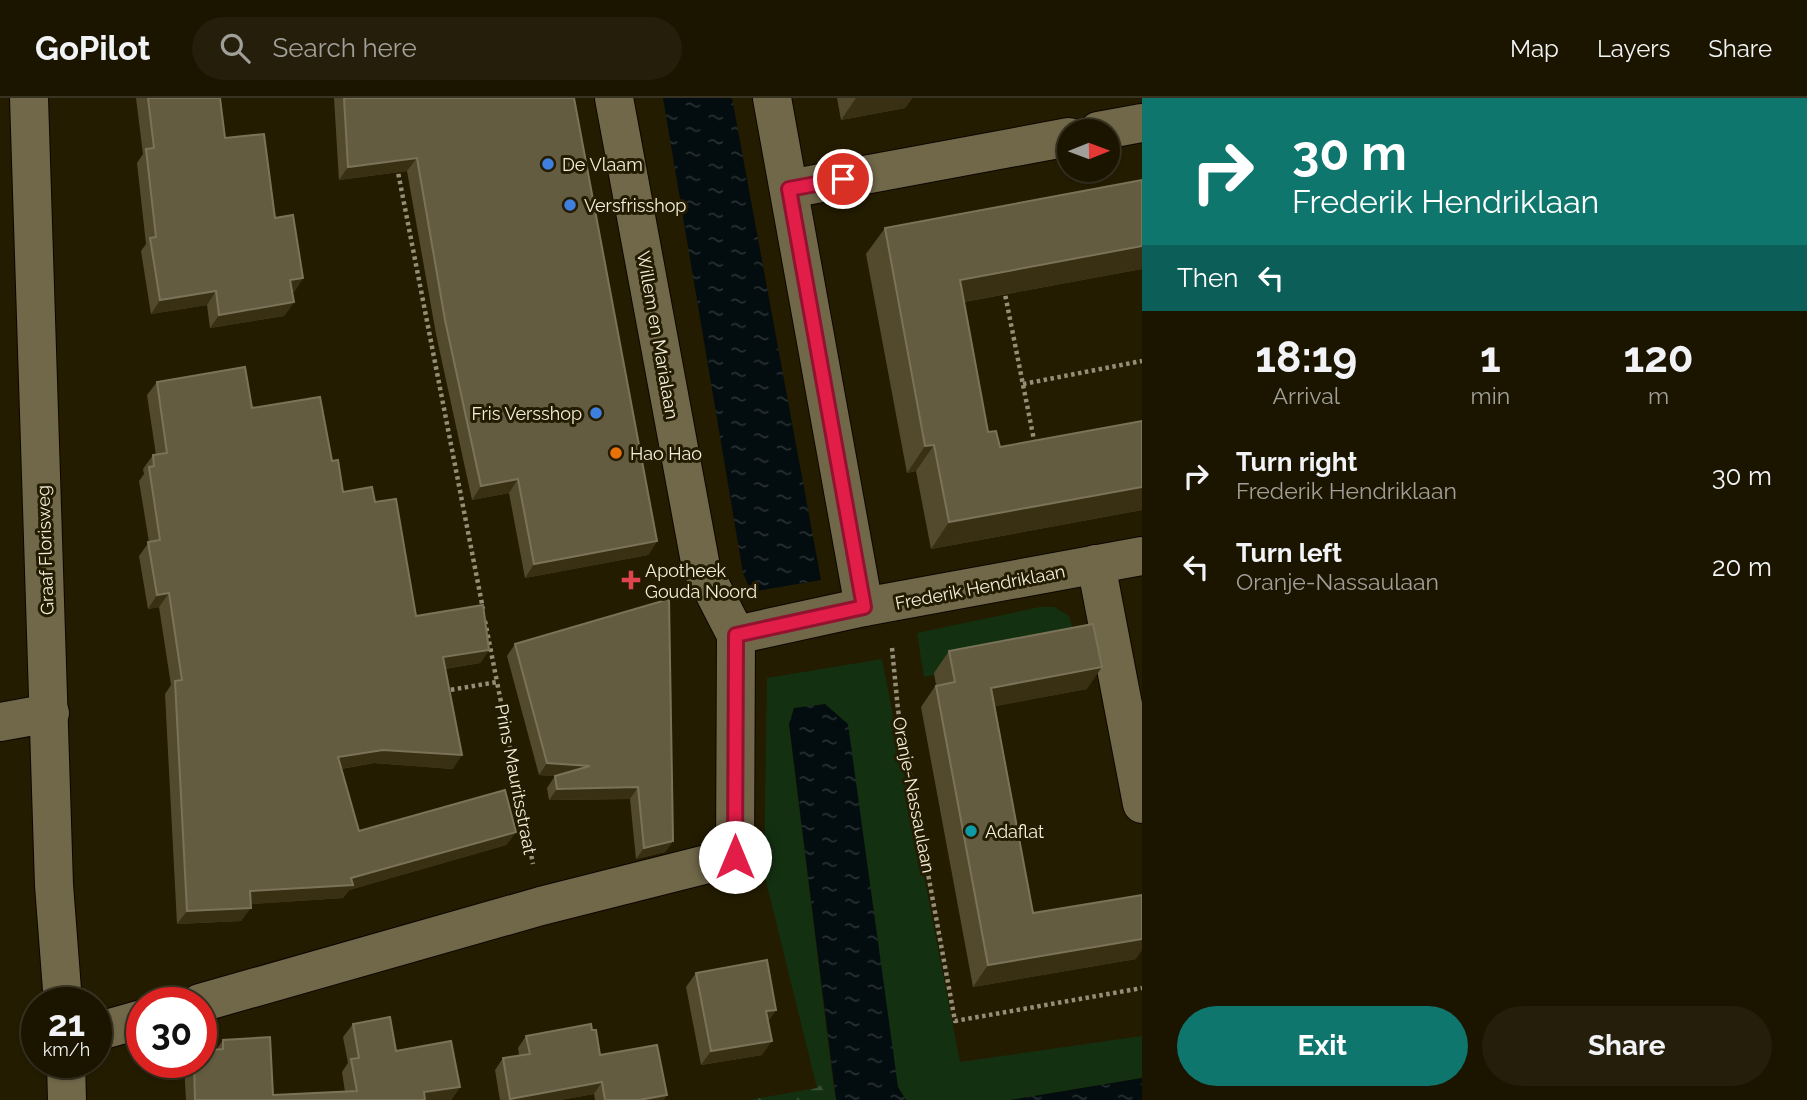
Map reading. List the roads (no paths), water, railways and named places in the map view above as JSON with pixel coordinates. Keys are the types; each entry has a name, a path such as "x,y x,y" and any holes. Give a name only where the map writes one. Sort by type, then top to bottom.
{"street":[{"name":"Graaf Florisweg","path":"29,98 54,885 61,987"},
{"name":"Willem en Marialaan","path":"217,998 541,906 735,857 736,635 701,567 614,98"},
{"path":"772,98 876,606"},
{"path":"1120,127 1142,123"},
{"path":"789,189 1057,138"},
{"name":"Frederik Hendriklaan","path":"736,635 1142,556"},
{"path":"1096,564 1142,804"},
{"path":"0,722 50,713"},
{"path":"66,1078 67,1100"}],"water":[{"path":"663,98 732,98 821,580 751,592 743,573"},
{"path":"825,704 848,724 898,1087 906,1100 836,1100 789,724 794,708"},
{"path":"1142,1078 1142,1100 1010,1100"}],"place":[{"name":"De Vlaam","path":"548,164"},
{"name":"Versfrisshop","path":"570,205"},
{"name":"Fris Versshop","path":"596,413"},
{"name":"Hao Hao","path":"616,453"},
{"name":"Apotheek Gouda Noord","path":"631,580"},
{"name":"Adaflat","path":"971,831"}]}
